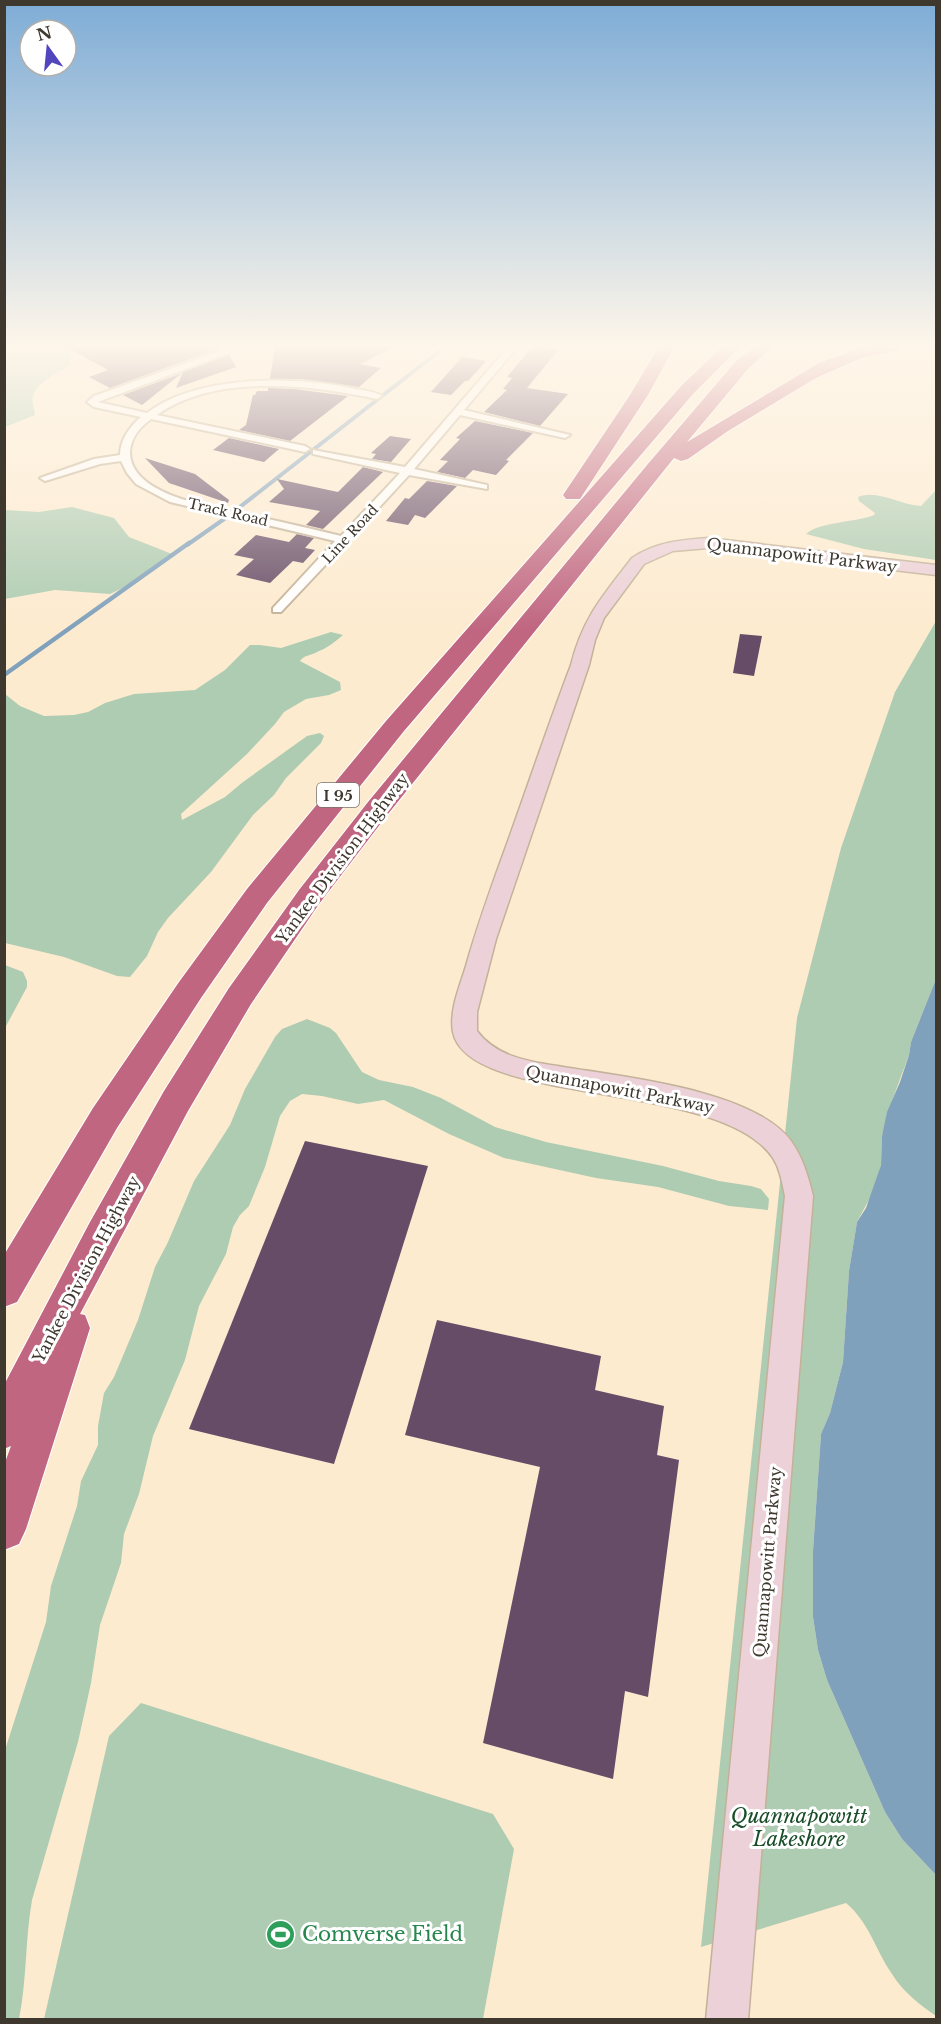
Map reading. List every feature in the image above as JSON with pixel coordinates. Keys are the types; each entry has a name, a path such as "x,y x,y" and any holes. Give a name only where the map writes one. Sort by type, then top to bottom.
{"highway":[{"path":"487,622 511,583 610,440"},
{"name":"I 95","path":"4,1290 105,1118 250,905 340,792 644,440"},
{"name":"Yankee Division Highway","path":"4,1429 103,1233 176,1101 234,1005 309,897 378,808 678,440"},
{"path":"626,504 699,440"},
{"path":"4,1529 103,1233"}],"street":[{"path":"45,478 98,461 125,457 128,440"},
{"path":"265,440 305,449"},
{"name":"Line Road","path":"277,610 345,540 432,440"},
{"path":"317,452 483,487"},
{"name":"Track Road","path":"125,457 130,470 137,479 157,493 231,514 345,540"},
{"name":"Quannapowitt Parkway","path":"727,2019 798,1186 791,1167 773,1141 738,1115 707,1103 518,1069 480,1051 465,1033 465,1012 488,930 580,665 586,640 596,617 639,561 652,552 670,546 708,543 936,570"}],"green space":[{"path":"936,490 936,560 864,549 806,534 829,524 874,515 875,513 859,501 858,497 881,496 921,506"},
{"path":"72,507 114,518 129,537 172,554 131,584 110,594 55,590 5,599 5,510 39,512"},
{"name":"Quannapowitt Lakeshore","path":"936,621 936,979 911,1042 909,1055 893,1098 882,1136 881,1165 872,1194 857,1222 849,1271 843,1362 830,1413 821,1434 813,1551 813,1617 818,1650 827,1680 885,1812 902,1839 936,1875 936,2016 912,1997 896,1980 861,1919 846,1903 701,1947 797,1018 841,848 895,692"},
{"path":"331,632 343,635 328,647 300,661 340,682 341,690 329,695 306,699 284,712 247,754 181,814 182,820 225,797 307,736 320,733 324,736 321,743 253,815 211,872 168,918 158,932 147,956 130,977 117,976 64,957 5,943 5,694 20,706 44,716 74,715 134,694 195,690 225,670 250,645 281,648"},
{"path":"5,965 23,972 27,987 5,1028"},
{"path":"307,1019 330,1028 336,1033 362,1072 379,1080 413,1087 441,1098 495,1127 546,1142 761,1189 769,1199 768,1210 729,1206 658,1187 596,1178 504,1158 449,1134 384,1100 358,1104 302,1094 290,1101 280,1116 265,1167 249,1206 233,1227 226,1254 199,1306 185,1360 153,1436 139,1494 124,1534 121,1563 100,1625 91,1683 78,1742 32,1900 19,2019 5,2019 5,1750 46,1622 51,1586 77,1506 81,1481 98,1445 98,1426 104,1393 114,1377 138,1320 155,1267 194,1181 230,1125 245,1089 275,1037 282,1029"},
{"name":"Comverse Field","path":"141,1703 493,1814 514,1849 483,2019 44,2019 109,1736"}],"water":[{"path":"936,979 936,1875 902,1839 885,1812 827,1680 818,1650 813,1617 813,1551 821,1434 830,1413 843,1362 849,1271 857,1222 866,1208 881,1165 882,1136 887,1112 900,1082 911,1042"}],"building":[{"path":"226,440 240,440 279,449 264,462 213,450"},
{"path":"385,440 410,440 391,462 372,459 376,454 371,453"},
{"path":"459,440 526,440 506,460 509,461 496,475 473,470 465,478 437,472 448,461 440,460"},
{"path":"145,458 195,474 229,500 228,503 169,483"},
{"path":"363,467 383,472 323,529 306,525 320,511 269,502 284,489 277,479 338,492"},
{"path":"427,481 457,486 425,518 415,515 408,525 386,521 405,498 409,499"},
{"path":"297,534 314,538 305,548 315,550 303,563 293,561 270,583 236,575 254,559 234,555 256,535 289,542"},
{"path":"740,634 762,636 754,676 733,673"},
{"path":"305,1141 428,1166 334,1464 189,1429"},
{"path":"437,1320 601,1356 595,1390 664,1406 657,1455 679,1460 648,1697 625,1691 613,1779 483,1743 540,1467 405,1435"}],"waterway":[{"path":"187,545 227,517 325,440"},
{"path":"4,675 189,543"}],"place":[{"name":"Comverse Field","path":"281,1934"}]}
